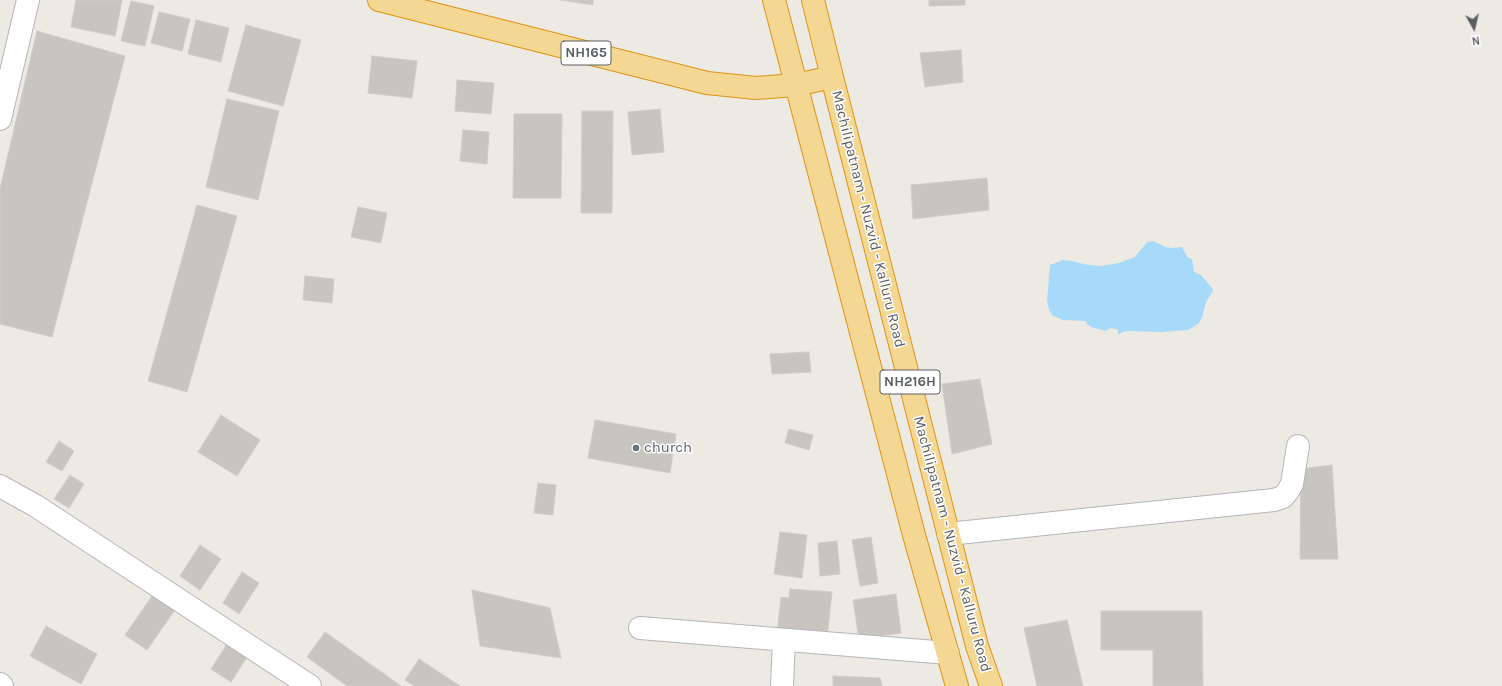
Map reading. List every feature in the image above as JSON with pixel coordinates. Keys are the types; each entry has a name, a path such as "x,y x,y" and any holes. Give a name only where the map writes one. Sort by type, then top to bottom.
{"highway":[{"name":"NH165","path":"379,0 707,83 756,88 796,85 832,77"},
{"path":"774,0 796,85"},
{"name":"Machilipatnam - Nuzvid - Kalluru Road","path":"813,0 977,646 991,686"},
{"name":"NH216H","path":"796,85 912,528 957,686"}],"street":[{"path":"0,119 28,0"},
{"path":"948,534 1274,500 1283,497 1292,484 1298,446"},
{"path":"0,486 36,506 310,686"},
{"path":"640,628 948,653"},
{"path":"782,686 784,640"}],"water":[{"path":"1153,241 1165,247 1182,247 1188,258 1192,259 1194,272 1201,275 1212,288 1213,291 1206,302 1202,318 1198,324 1188,330 1161,332 1128,331 1122,332 1119,335 1117,329 1110,328 1106,331 1091,327 1086,321 1063,320 1053,316 1049,310 1047,300 1050,265 1063,260 1101,266 1119,263 1135,257 1147,242"}],"building":[{"path":"76,0 122,0 115,36 71,27"},
{"path":"561,0 593,0 593,5"},
{"path":"929,0 965,0 965,5 929,6"},
{"path":"131,1 154,6 145,46 121,41"},
{"path":"159,12 190,19 182,51 151,43"},
{"path":"196,20 229,28 221,62 188,54"},
{"path":"246,25 301,40 283,106 228,91"},
{"path":"37,31 125,56 52,337 0,324 0,189"},
{"path":"961,50 963,82 925,87 920,53"},
{"path":"372,56 417,61 412,98 368,93"},
{"path":"457,80 494,83 491,114 455,111"},
{"path":"227,99 279,111 258,200 206,187"},
{"path":"660,109 664,152 632,155 628,112"},
{"path":"582,111 613,111 612,213 581,213"},
{"path":"514,114 562,114 561,198 513,198"},
{"path":"463,130 489,132 487,164 460,161"},
{"path":"987,178 989,210 913,219 911,185"},
{"path":"197,205 237,216 187,392 148,381"},
{"path":"358,207 387,213 381,243 351,237"},
{"path":"305,276 334,279 332,303 303,300"},
{"path":"809,352 811,372 772,374 770,354"},
{"path":"980,379 992,444 952,454 942,384"},
{"path":"221,415 260,440 237,476 198,452"},
{"path":"595,420 676,434 670,473 588,458"},
{"path":"789,429 813,435 809,450 785,443"},
{"path":"59,441 74,451 62,471 46,462"},
{"path":"1332,465 1338,559 1300,559 1301,469"},
{"path":"70,475 84,484 69,508 54,499"},
{"path":"538,483 556,485 553,515 534,513"},
{"path":"780,532 807,535 802,578 774,574"},
{"path":"871,537 878,583 860,586 852,540"},
{"path":"837,541 840,574 820,576 818,543"},
{"path":"200,545 221,559 200,590 180,576"},
{"path":"242,572 259,583 239,614 223,603"},
{"path":"157,589 179,604 147,650 125,635"},
{"path":"790,589 832,592 827,638 777,634 781,597 789,598"},
{"path":"472,590 550,608 561,658 480,646"},
{"path":"896,594 901,633 859,639 853,600"},
{"path":"1101,611 1202,611 1203,686 1153,686 1153,650 1101,650"},
{"path":"1067,620 1083,686 1037,686 1024,628"},
{"path":"46,626 97,654 81,684 30,656"},
{"path":"325,632 401,686 347,686 307,657"},
{"path":"229,641 249,654 231,682 211,669"},
{"path":"419,659 460,686 414,686 405,680"},
{"path":"833,676 880,678 882,686 833,686"}],"place":[{"name":"church","path":"636,448"}]}
